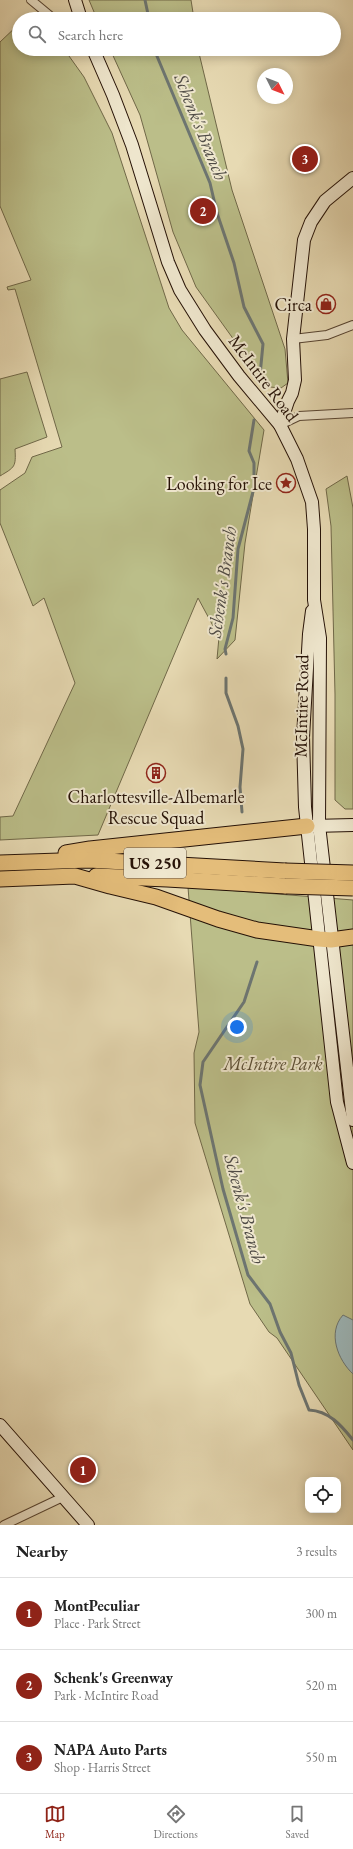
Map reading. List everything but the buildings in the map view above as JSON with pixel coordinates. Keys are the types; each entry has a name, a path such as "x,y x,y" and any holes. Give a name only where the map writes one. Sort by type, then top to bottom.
{"highway":[{"path":"24,862 90,849 313,826"},
{"name":"US 250","path":"0,863 81,860 124,861 285,871 353,873"},
{"path":"75,876 110,886 156,896 218,919 257,930 325,940 353,937"},
{"name":"US 250","path":"0,879 75,876 167,878 286,886 353,888"}],"main road":[{"path":"75,0 79,12"},
{"name":"McIntire Road","path":"96,56 132,145 168,262 180,290 204,330 239,376 280,425 297,459 312,502 314,529 314,600 309,634 303,737 325,940"},
{"path":"280,425 294,387 293,339 300,268 307,230 325,201 353,178"},
{"path":"313,826 353,825"},
{"path":"325,940 353,1120"},
{"path":"325,940 337,1102 353,1163"},
{"path":"0,1425 88,1525"}],"street":[{"path":"31,0 46,12"},
{"path":"293,339 327,335 353,325"},
{"path":"280,425 299,416 353,413"},
{"path":"4,1525 63,1497"}],"green space":[{"path":"89,0 191,0 193,12 94,12"},
{"path":"12,31 12,56 69,56 84,77 112,133 169,308 182,330 264,430 245,543 235,640 217,659 219,637 198,598 98,835 0,840 0,817 13,816 75,683 44,598 33,606 0,523 0,490 25,473 32,457 62,447 15,289 8,290 7,287 31,280 0,206 0,42"},
{"path":"113,56 200,56 232,190 285,349 288,383 281,388 270,387 257,372 196,287 173,232 140,115"},
{"path":"27,372 47,437 15,449 14,466 0,476 0,379"},
{"path":"347,476 353,508 353,809 345,809 335,800 335,694 331,526 326,489"},
{"name":"McIntire Park","path":"188,887 353,900 353,1450 277,1338 269,1332 250,1304 195,1123 194,1053 199,1032"}],"water":[{"path":"343,1315 353,1320 353,1374 343,1361 336,1346 336,1330 338,1322"}],"waterway":[{"name":"Schenk's Branch","path":"145,0 148,12"},
{"name":"Schenk's Branch","path":"157,56 210,183 217,213 234,263 244,307 263,344 260,375"},
{"name":"Schenk's Branch","path":"226,654 225,649 233,618 238,549 254,488 254,463 249,451 254,420"},
{"name":"Schenk's Branch","path":"226,678 226,693 238,726 243,749 240,787 242,812"},
{"name":"Schenk's Branch","path":"257,962 244,1002 203,1062 200,1085 223,1189 248,1275 270,1304 280,1332 291,1353 299,1385 309,1410 329,1416 339,1424 353,1440"}],"place":[{"name":"NAPA Auto Parts","path":"305,159"},
{"name":"Schenk's Greenway","path":"203,211"},
{"name":"Circa","path":"326,304"},
{"name":"Looking for Ice","path":"286,483"},
{"name":"Charlottesville-Albemarle Rescue Squad","path":"156,773"},
{"name":"MontPeculiar","path":"83,1470"}]}
